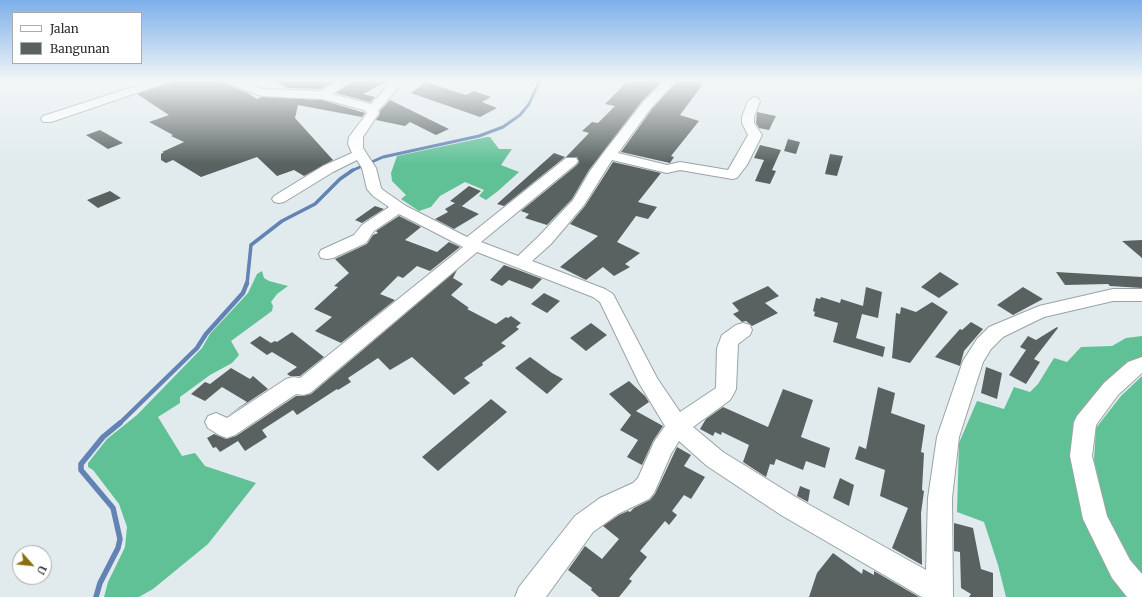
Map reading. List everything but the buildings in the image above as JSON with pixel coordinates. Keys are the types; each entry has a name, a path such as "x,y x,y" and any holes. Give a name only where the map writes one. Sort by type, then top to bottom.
{"street":[{"path":"46,119 80,108"},
{"path":"368,108 372,110 371,117 356,137 355,144 363,159 374,189 398,208 472,245 599,293 607,298 650,383 677,426 715,459 790,507 939,595 940,498 948,437 973,361 984,344 996,332 1039,312 1113,295 1142,295"},
{"path":"520,263 545,240 579,202 597,171 645,108"},
{"path":"609,155 667,169 680,166 732,176 740,165 754,135 748,123 748,117 751,108"},
{"path":"279,199 328,169 363,159"},
{"path":"216,422 227,429 293,385 303,387 354,347 571,161"},
{"path":"327,254 360,239 368,228 398,208"},
{"path":"529,597 584,524 609,506 641,491 646,485 662,449 677,426 723,394 726,389 726,348 729,340 742,330"},
{"path":"1142,365 1135,367 1111,390 1084,422 1081,456 1095,519 1122,569 1142,595"}],"green space":[{"path":"490,137 499,149 512,149 501,165 519,172 486,200 479,196 484,190 465,182 440,196 431,207 419,211 401,199 406,195 392,181 391,173 397,156"},
{"path":"262,271 264,278 269,281 288,286 277,294 271,302 273,306 272,311 231,341 239,355 232,363 210,375 180,397 180,403 158,417 182,456 195,453 205,466 256,483 208,544 153,589 139,597 104,597 108,582 125,547 127,527 119,504 93,470 88,467 88,463 107,439 137,415 202,348 210,334 248,293 257,274"},
{"path":"1142,336 1142,363 1108,388 1078,455 1141,597 1006,597 998,565 984,522 957,512 959,443 977,401 1004,409 1014,387 1030,392 1038,384 1054,358 1067,362 1081,347 1112,346 1126,338"},
{"path":"1142,376 1142,579 1134,569 1108,521 1094,460 1096,428 1121,396"}],"waterway":[{"path":"353,170 383,157 479,136 503,127 520,115 526,108"},
{"path":"247,284 251,245 282,221 315,204 340,179 353,170"},
{"path":"119,424 197,348 206,334 243,293 247,283"},
{"path":"96,597 100,583 118,548 120,539 113,508 81,470 81,464 103,437 120,423"}]}
